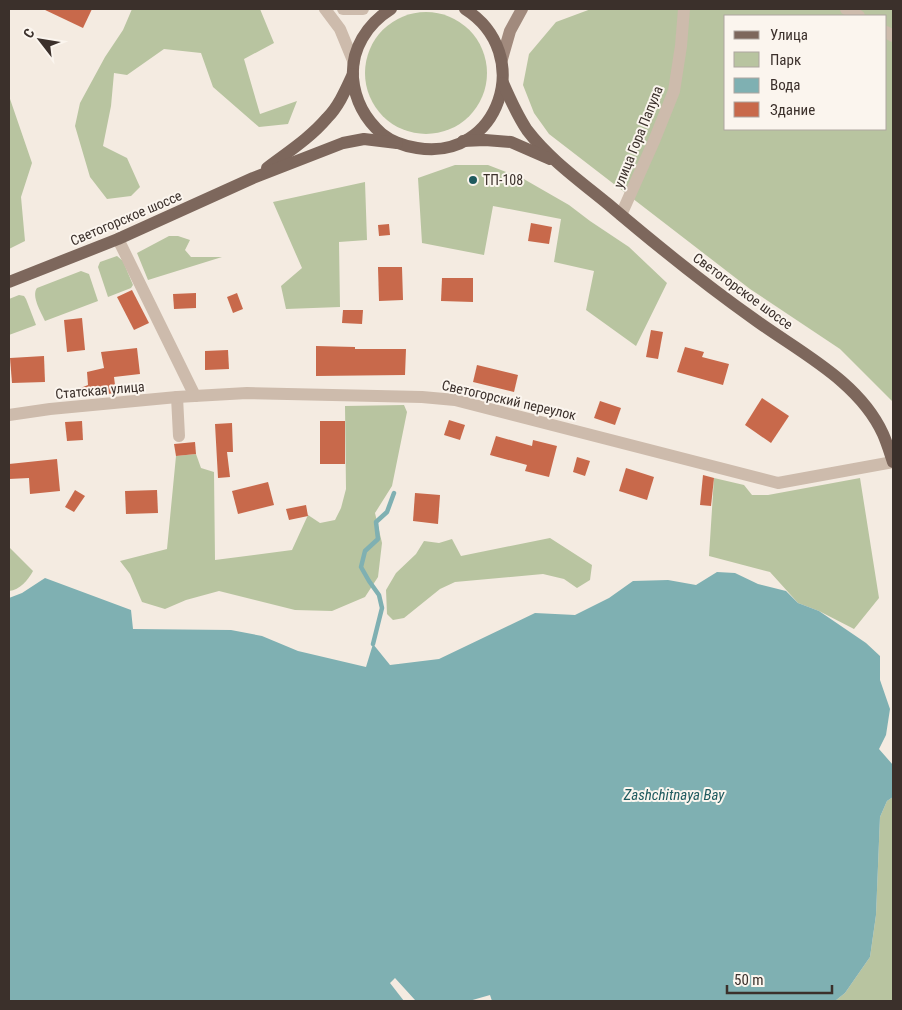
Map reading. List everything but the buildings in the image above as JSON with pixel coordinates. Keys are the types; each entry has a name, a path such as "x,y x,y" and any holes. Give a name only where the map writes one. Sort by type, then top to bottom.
{"main road":[{"name":"Светогорское шоссе","path":"253,178 311,134 328,117 342,97 354,69 361,41 367,30 391,9"},
{"path":"465,9 484,23 492,34 502,58"},
{"path":"463,141 474,134 490,116 500,94 503,82 502,58 510,31 522,9"},
{"path":"354,69 357,97 367,118 386,136 397,143"},
{"name":"Светогорское шоссе","path":"503,82 516,113 554,161 667,253 753,319 836,377 856,395 870,412 883,433 891,448 893,462"},
{"name":"Светогорское шоссе","path":"9,282 118,239 253,178 343,143 364,139 397,143 422,149 436,149 463,141 511,142 554,161"}],"street":[{"path":"325,9 340,29 354,69"},
{"path":"343,9 363,9"},
{"name":"улица Гора Папула","path":"621,215 674,91 681,46 684,9"},
{"path":"846,9 857,15"},
{"path":"118,239 194,396"},
{"name":"Светогорский переулок","path":"194,396 247,393 422,397 454,400 778,482 893,462"},
{"name":"Статская улица","path":"9,415 194,396"},
{"path":"177,398 179,436"}],"green space":[{"path":"132,9 260,9 274,43 244,59 260,114 297,101 288,124 259,127 213,87 201,53 164,49 127,75 114,73 111,106 103,146 127,158 140,187 131,196 107,199 90,177 75,126 80,103 105,57 123,30"},
{"path":"591,9 893,9 893,402 840,349 750,289 549,134 534,113 523,85 529,54 556,22"},
{"path":"426,12 449,17 469,30 482,50 487,73 482,96 469,116 449,129 426,134 403,129 383,116 370,96 365,73 370,50 383,30 403,17"},
{"path":"9,96 32,163 21,197 25,241 9,249"},
{"path":"455,165 488,165 522,178 569,205 629,247 667,283 636,346 586,310 594,271 554,262 561,219 493,206 484,255 422,243 418,178"},
{"path":"365,182 367,240 339,242 340,307 286,309 281,286 302,268 273,202"},
{"path":"169,236 178,236 190,240 185,250 191,257 222,257 148,280 137,253"},
{"path":"117,256 123,261 133,285 131,288 108,297 98,267 100,262"},
{"path":"81,271 89,274 98,301 45,321 36,300 35,291 37,288"},
{"path":"19,295 24,296 26,299 36,325 9,335 9,299"},
{"path":"404,405 407,412 392,486 375,513 382,543 378,577 365,597 332,611 295,610 219,591 186,600 165,609 142,602 130,574 120,561 167,549 176,456 196,454 201,468 214,472 215,560 292,550 308,515 320,523 335,520 341,508 346,489 345,406"},
{"path":"714,478 744,485 752,495 768,495 860,478 879,598 854,629 819,611 798,603 770,572 709,556"},
{"path":"550,538 592,565 590,580 577,588 564,579 543,574 455,582 440,589 404,618 393,620 387,614 386,590 396,573 416,554 424,541 439,543 452,539 461,556"},
{"path":"9,547 33,571 29,578 17,589 9,591"},
{"path":"893,797 893,1001 835,1001 845,993 870,957 876,915 880,817 887,801"}],"water":[{"name":"Zashchitnaya Bay","path":"717,572 735,573 758,584 786,591 798,603 819,611 866,643 880,656 880,680 890,709 886,735 879,749 893,765 893,797 887,801 880,817 876,915 870,957 845,993 835,1001 492,1001 490,995 469,1001 418,1001 395,978 390,983 404,1001 9,1001 9,598 22,593 45,578 131,610 133,629 231,630 262,636 298,651 366,667 373,644 390,665 439,659 535,613 575,615 609,598 633,581 668,580 696,585"}],"waterway":[{"path":"373,644 382,608 379,595 361,567 365,551 378,539 376,522 387,512 394,493"}],"place":[{"name":"ТП-108","path":"473,180"}]}
